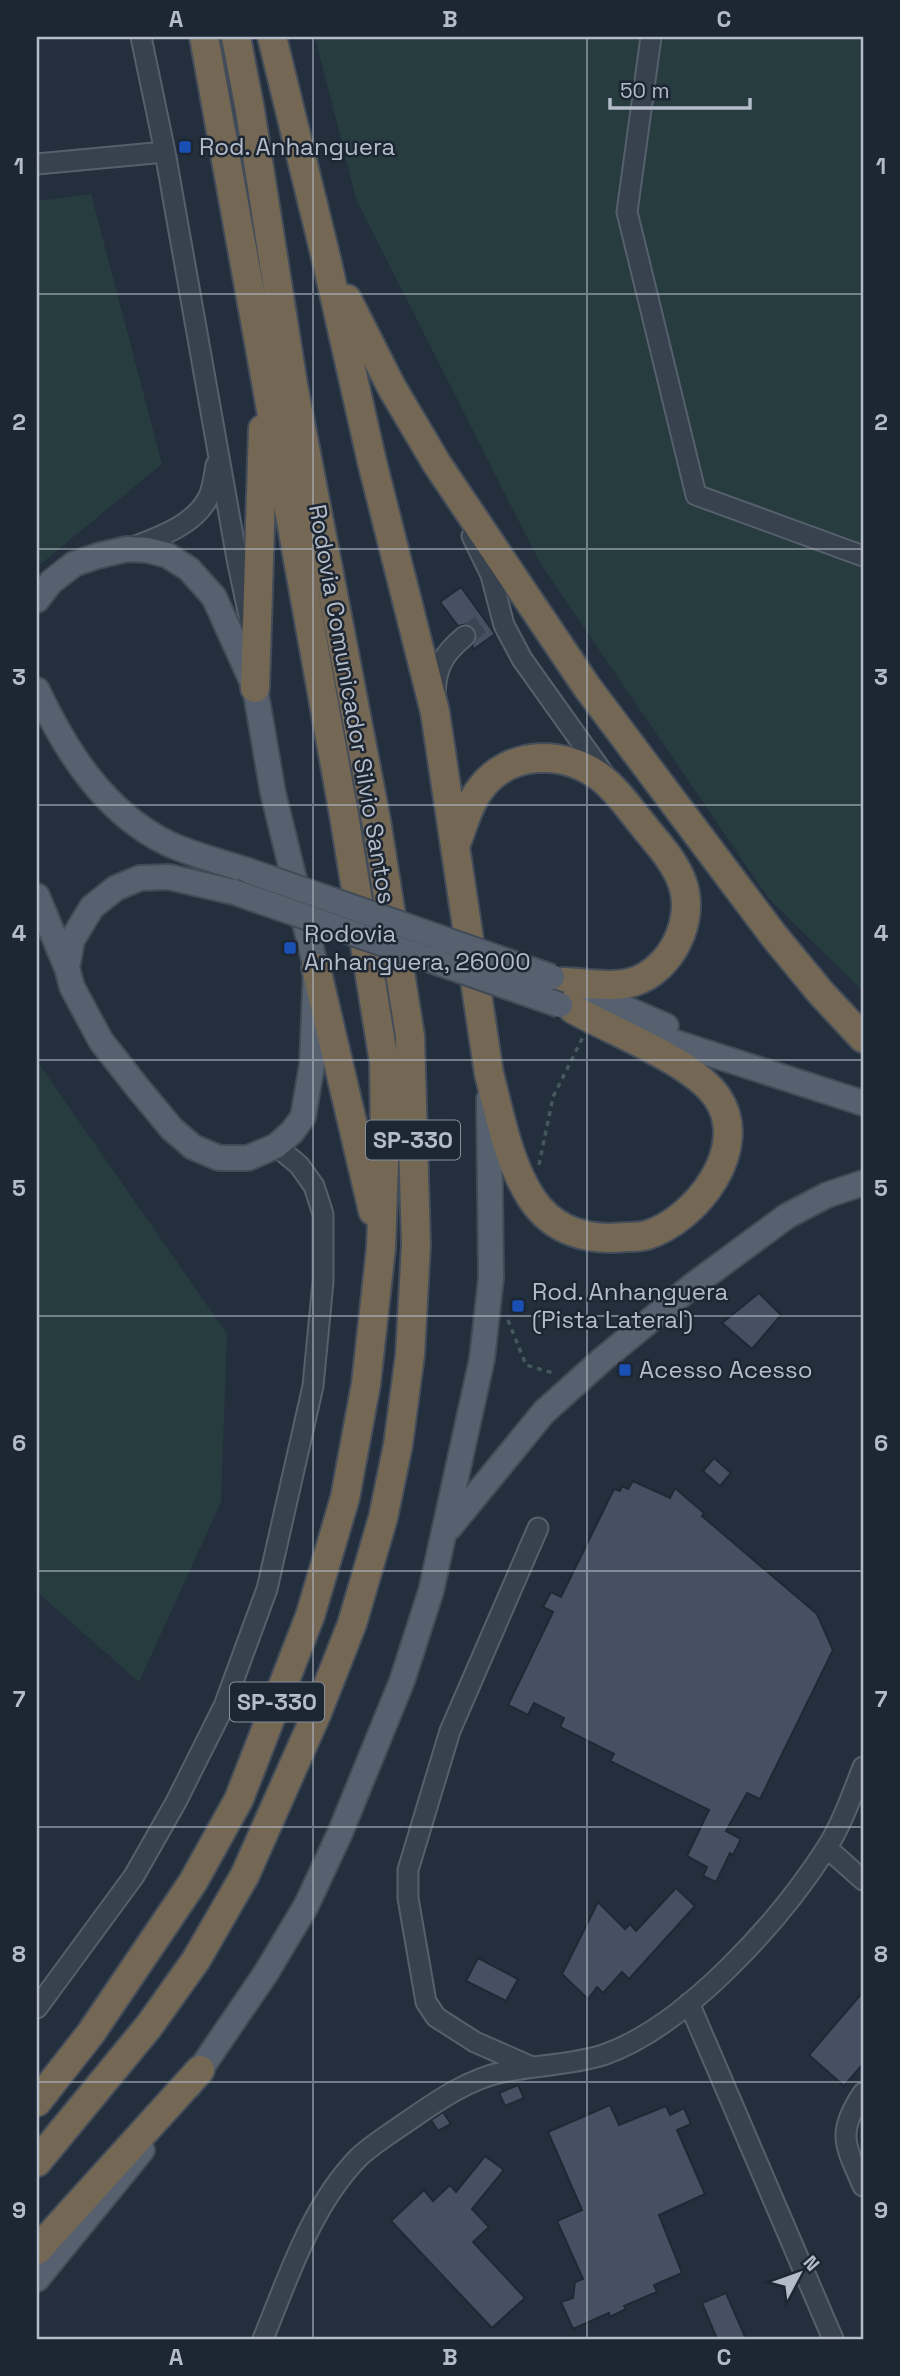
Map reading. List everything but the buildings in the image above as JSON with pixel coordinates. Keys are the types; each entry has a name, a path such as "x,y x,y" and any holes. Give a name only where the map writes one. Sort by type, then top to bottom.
{"highway":[{"name":"Rodovia Comunicador Silvio Santos","path":"37,2102 91,2033 193,1882 239,1799 310,1616 345,1498 366,1384 381,1248 385,1132 384,1062 344,815 204,37"},
{"name":"Rodovia Comunicador Silvio Santos","path":"37,2162 149,2026 195,1960 245,1875 317,1713 352,1624 383,1518 398,1445 410,1355 415,1245 410,1036 376,820 293,385 236,37"},
{"path":"272,37 372,462 435,712 489,1074 518,1172 532,1199 544,1214 563,1227 588,1238 646,1236 674,1220 702,1197 718,1175 728,1143 728,1124 719,1099 705,1083 568,998"},
{"path":"326,258 372,352 437,464 587,687 774,936 863,1038"},
{"path":"255,688 264,371"},
{"path":"456,844 470,806 492,775 529,758 553,757 579,764 599,776 614,789 665,853 682,883 685,900 683,929 665,960 634,982 568,998"},
{"path":"316,968 381,1248"},
{"path":"37,2250 200,2070"}],"main road":[{"path":"37,600 51,582 74,564 127,549 167,555 189,569 214,597 255,688 273,793 316,968 309,1094 303,1117 292,1132 276,1146 248,1158 219,1158 193,1147 172,1129 101,1041 72,987 37,895"},
{"path":"37,690 72,754 108,801 137,825 168,843 249,871 568,998 863,1103"},
{"path":"67,968 72,940 92,907 116,888 140,878 169,877 234,892 568,998"},
{"path":"37,2279 126,2172 266,1973 306,1906 340,1833 402,1681 431,1591 482,1359 491,1278 489,1074"},
{"path":"445,1533 544,1412 578,1380 692,1286 787,1216 827,1195 863,1183"}],"street":[{"path":"141,37 256,649"},
{"path":"651,37 627,212 695,495 863,556"},
{"path":"37,164 164,152"},
{"path":"127,549 162,535 201,510 209,496 218,457"},
{"path":"437,464 491,575 493,616 614,789"},
{"path":"435,712 439,666 450,648 465,636"},
{"path":"37,2008 134,1876 176,1802 224,1706 267,1589 313,1386 323,1282 323,1214 314,1186 299,1165 276,1146"},
{"path":"532,2067 475,2042 436,2017 426,2002 408,1898 408,1870 450,1731 538,1528"},
{"path":"262,2339 306,2234 331,2189 360,2155 435,2102 464,2087 500,2072 600,2055 631,2043 673,2017 710,1985 775,1918 827,1848 863,1767"},
{"path":"827,1848 863,1880"},
{"path":"689,2003 833,2339"},
{"path":"863,2093 850,2113 845,2130 848,2152 863,2186"}],"path":[{"path":"532,1199 553,1097 568,998"},
{"path":"506,1315 526,1365 578,1380"}],"green space":[{"path":"315,37 863,37 863,991 769,899 540,563 356,199"},
{"path":"91,194 162,464 37,567 37,201"},
{"path":"37,1061 227,1334 221,1502 139,1682 37,1592"}],"tunnel":[{"path":"465,636 486,621"}],"place":[{"name":"Rod. Anhanguera","path":"185,147"},
{"name":"Rodovia Anhanguera, 26000","path":"290,948"},
{"name":"Rod. Anhanguera (Pista Lateral)","path":"518,1306"},
{"name":"Acesso Acesso","path":"625,1370"}]}
